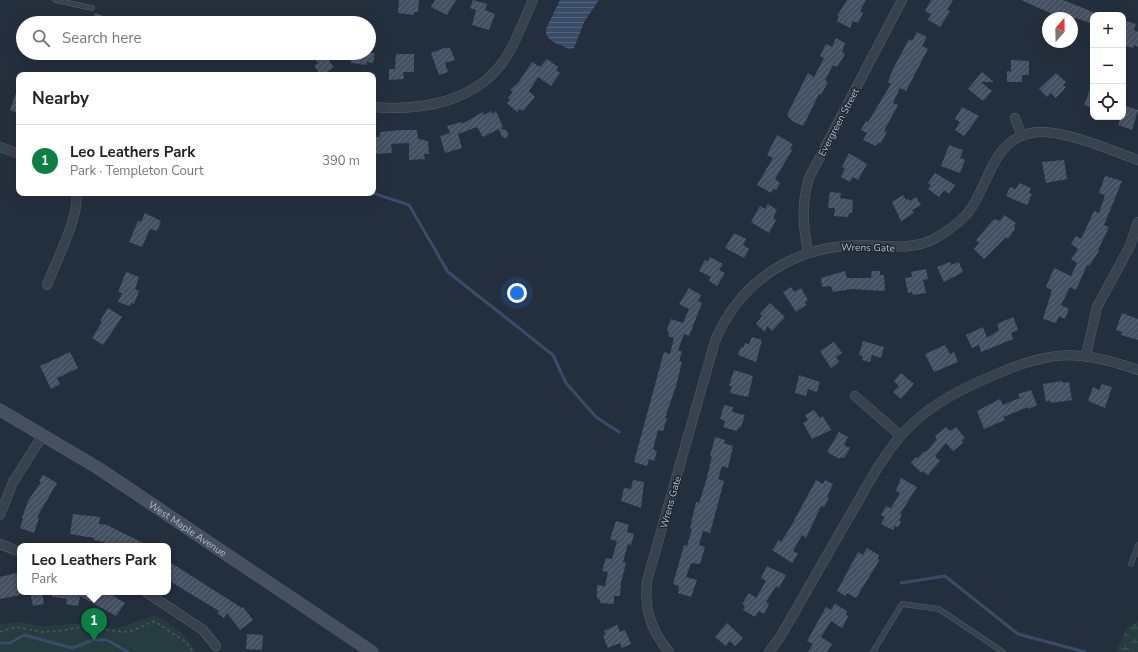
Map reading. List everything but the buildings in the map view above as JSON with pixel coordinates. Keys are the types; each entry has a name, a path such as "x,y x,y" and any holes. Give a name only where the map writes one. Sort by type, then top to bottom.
{"main road":[{"name":"West Maple Avenue","path":"0,410 98,468 372,652"}],"street":[{"path":"376,107 420,106 443,103 476,88 494,73 505,58 533,0"},
{"name":"Evergreen Street","path":"808,252 802,210 804,192 809,178 902,0"},
{"path":"1015,118 1022,136"},
{"name":"Wrens Gate","path":"670,652 655,633 647,612 647,581 715,341 727,316 755,284 789,260 808,252 841,245 908,246 933,239 951,228 966,215 977,198 994,161 1002,150 1022,136 1030,133 1043,131 1058,133 1138,160"},
{"path":"0,148 16,153"},
{"path":"47,285 75,212 76,196"},
{"path":"1086,355 1097,307 1130,246 1138,222"},
{"path":"769,652 780,637 873,474 901,436 922,415 964,388 1005,370 1038,359 1069,354 1086,355 1107,359 1138,370"},
{"path":"856,396 901,436"},
{"path":"0,515 13,482 43,435"},
{"path":"0,544 17,551"},
{"path":"150,595 203,630 216,646"}],"lane":[{"path":"55,0 92,8"},
{"path":"1131,564 1138,545"},
{"path":"873,652 902,604 939,609 1003,652"}],"path":[{"path":"0,632 16,627 43,632 81,627 125,632 134,630 154,621 186,642 193,652"}],"green space":[{"path":"155,615 180,631 197,652 0,652 0,624 20,622 44,626 83,623 115,629"},
{"path":"1138,621 1138,652 1116,652 1127,628"}],"water":[{"path":"560,0 599,0 584,22 574,48 569,49 550,40 546,33 546,29"}],"waterway":[{"path":"376,194 409,205 448,272 553,355 566,383 596,417 619,432"},
{"path":"901,583 945,576 1018,634 1085,652"},
{"path":"0,643 10,643 24,635 72,648 93,640 107,640 128,652"}],"place":[{"name":"Leo Leathers Park","path":"94,641"}]}
